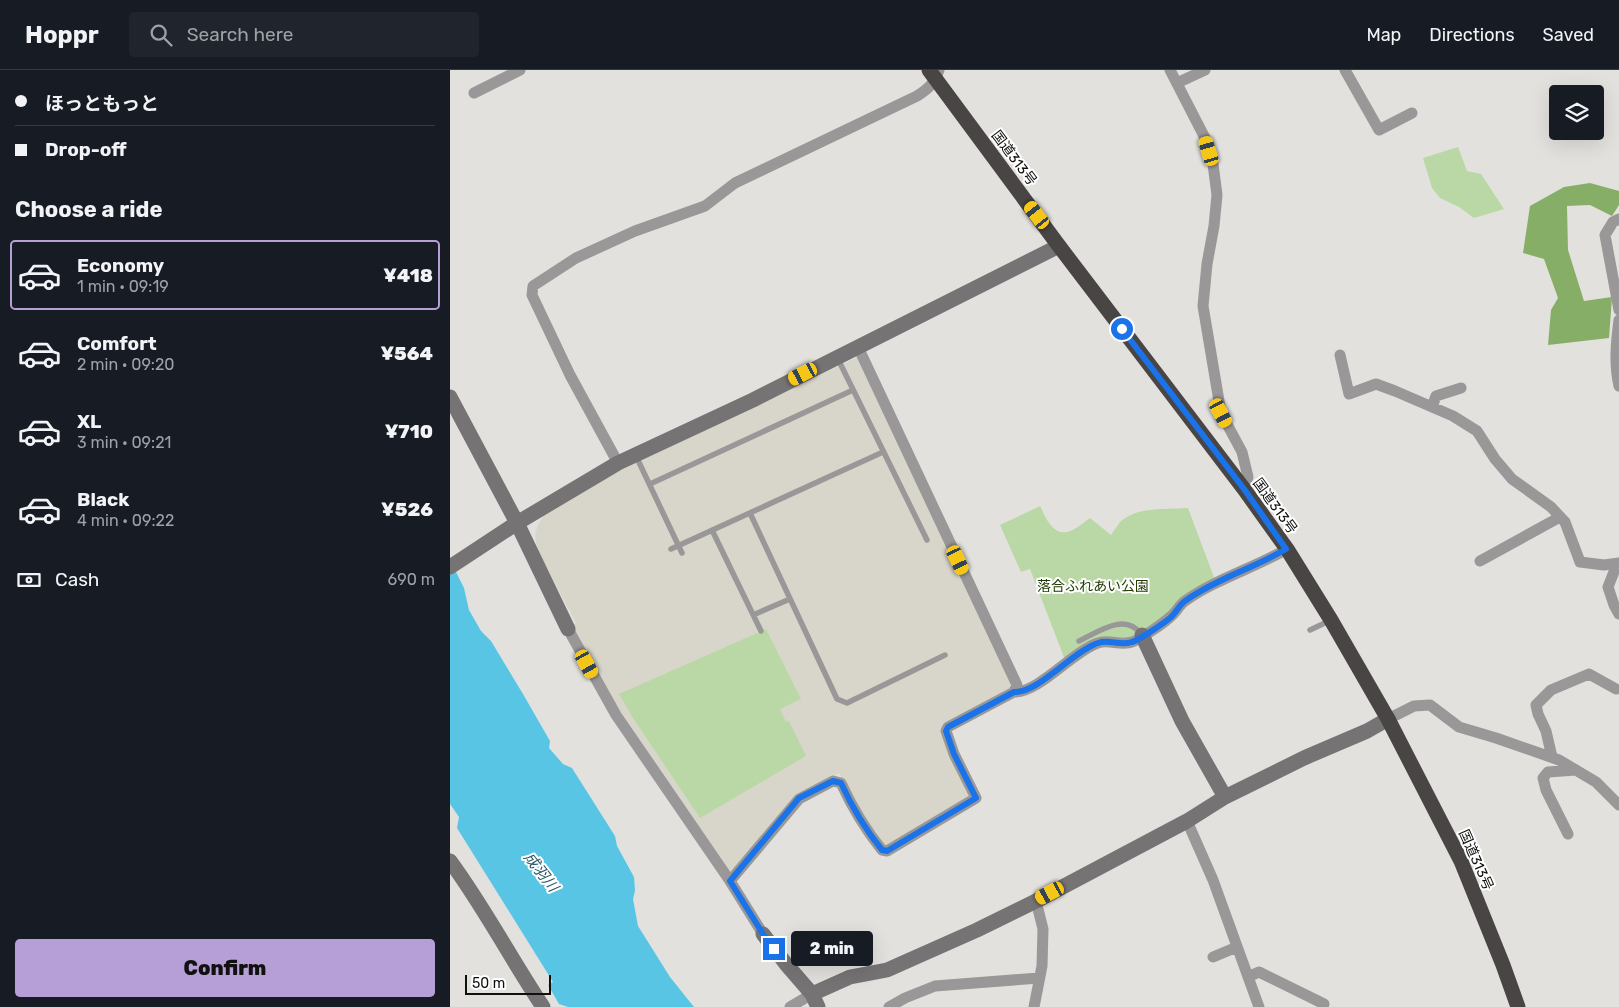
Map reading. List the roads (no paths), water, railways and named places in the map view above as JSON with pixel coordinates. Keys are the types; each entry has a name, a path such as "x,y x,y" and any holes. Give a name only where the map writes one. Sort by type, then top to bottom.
{"highway":[{"name":"国道313号","path":"935,73 1059,246 1244,489 1286,549 1331,620 1388,719 1461,861 1518,1007"}],"street":[{"path":"474,93 520,70"},
{"path":"1170,70 1205,138 1213,164 1217,196 1214,226 1206,264 1203,306 1221,413 1242,452 1248,477 1244,489"},
{"path":"1177,83 1205,70"},
{"path":"1345,70 1378,130 1412,113"},
{"path":"618,463 570,375 532,295 533,286 576,258 635,232 705,206 742,180 917,96 927,89 935,73"},
{"path":"1619,219 1614,222 1605,235 1619,310"},
{"path":"450,568 513,526 618,463 753,400 1059,246"},
{"path":"1618,380 1616,348 1619,320"},
{"path":"858,347 1017,684 1014,692"},
{"path":"1340,355 1349,394 1376,384 1453,416 1476,431 1495,459 1512,479 1551,507 1565,522 1580,562 1604,565 1618,564 1608,587 1619,614"},
{"path":"1432,407 1436,396 1461,388"},
{"path":"450,398 513,526 616,715 730,881 763,934 811,1000"},
{"path":"1480,561 1560,517"},
{"path":"730,881 799,798 833,781 841,783 852,806 871,837 882,850 887,851 976,798 954,754 946,731 948,727 1014,692 1022,692 1099,642 1133,642 1170,617 1184,602 1234,574 1269,559 1286,549"},
{"path":"1142,635 1182,721 1226,797"},
{"path":"1552,757 1536,705 1551,690 1589,674 1616,689"},
{"path":"790,1007 811,1000 850,977 887,970 1036,901 1187,821 1226,797 1304,758 1367,731 1414,706 1430,705 1459,727 1552,757 1596,782 1619,805"},
{"path":"1568,834 1546,790 1543,778 1548,772 1576,770"},
{"path":"1187,821 1212,880 1259,1007"},
{"path":"450,861 469,886 543,1007"},
{"path":"1034,1007 1040,978 1043,929 1036,901"},
{"path":"1213,957 1237,947"},
{"path":"1248,977 1259,972 1324,1004"},
{"path":"889,1007 905,998 935,986 1040,978"}],"lane":[{"path":"837,358 927,540"},
{"path":"650,484 853,390"},
{"path":"670,549 883,452"},
{"path":"636,454 682,553"},
{"path":"750,513 837,700 847,703 945,655"},
{"path":"712,530 761,631"},
{"path":"753,615 790,599"},
{"path":"1310,630 1331,620"},
{"path":"1079,641 1114,624 1126,624 1136,627 1142,635"}],"water":[{"name":"成羽川","path":"450,560 464,588 469,610 481,631 491,641 523,694 550,741 549,748 563,764 572,768 615,836 617,846 634,877 635,891 633,899 638,926 670,977 694,1007 568,1007 559,1004 548,985 553,982 457,828 459,817 450,804"}],"park label":[{"name":"落合ふれあい公園","path":"1093,586"}]}
